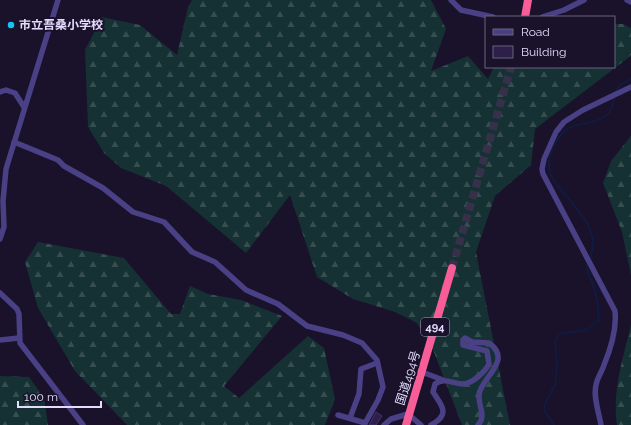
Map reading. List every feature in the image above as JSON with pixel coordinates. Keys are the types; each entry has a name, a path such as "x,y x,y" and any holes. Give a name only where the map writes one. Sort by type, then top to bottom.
{"highway":[{"path":"525,16 528,0"},
{"name":"国道494号","path":"406,423 452,268"}],"street":[{"path":"0,186 58,0"},
{"path":"451,0 461,10 488,16"},
{"path":"545,16 564,10 584,0"},
{"path":"601,425 596,397 596,384 608,355 613,336 616,319 615,311 543,174 542,165 556,132 564,122 583,110 631,87"},
{"path":"0,92 6,90 15,93 24,107"},
{"path":"14,142 58,160 64,166 103,188 133,212 164,222 192,252 219,265 246,290 278,304 307,326 358,340 372,353 377,363 383,388 365,424 338,415"},
{"path":"0,239 4,227 2,204 6,169"},
{"path":"0,293 13,305 19,314 19,338 23,347 64,398 83,425"},
{"path":"0,340 19,338"},
{"path":"422,372 444,380 466,383 474,380 487,368 490,358 487,351 463,345 463,340 465,338 472,342 489,344 495,349 497,353 496,366 480,390 479,400 482,415 478,425"},
{"path":"350,418 359,394 361,369 377,363"},
{"path":"431,425 440,418 444,408 432,392 433,387 438,382 444,380"},
{"path":"384,425 391,419 408,414 421,425"}],"green space":[{"path":"192,0 431,0 446,29 431,71 468,56 488,79 494,68 615,68 535,129 531,165 495,196 476,252 510,425 462,425 432,347 417,323 395,312 353,299 317,277 290,195 246,253 166,186 121,168 104,153 88,127 85,50 102,17 140,25 177,55 188,7"},
{"path":"615,24 623,24 631,28 631,55 615,68"},
{"path":"631,136 631,275 622,232 603,183 611,161"},
{"path":"38,242 124,258 171,314 180,314 190,286 208,294 241,300 282,316 224,386 239,398 308,336 324,348 335,399 325,425 127,425 75,371 38,308 25,262"},
{"path":"631,325 631,425 617,425 617,387"},
{"path":"0,376 29,377 44,398 48,425 0,425"}],"building":[{"path":"376,412 382,416 376,425 369,425"}],"waterway":[{"path":"614,93 620,85 631,79"},
{"path":"590,258 593,243 590,230 583,217 556,183 550,172 549,162 553,148 565,130 576,125 598,120 604,117 613,106 614,96"},
{"path":"554,425 544,410 545,403 555,385 557,366 555,340 559,334 586,330 598,322 599,315 594,287 586,267 588,263"}],"tunnel":[{"path":"452,268 511,68"}],"place":[{"name":"市立吾桑小学校","path":"11,25"}]}
